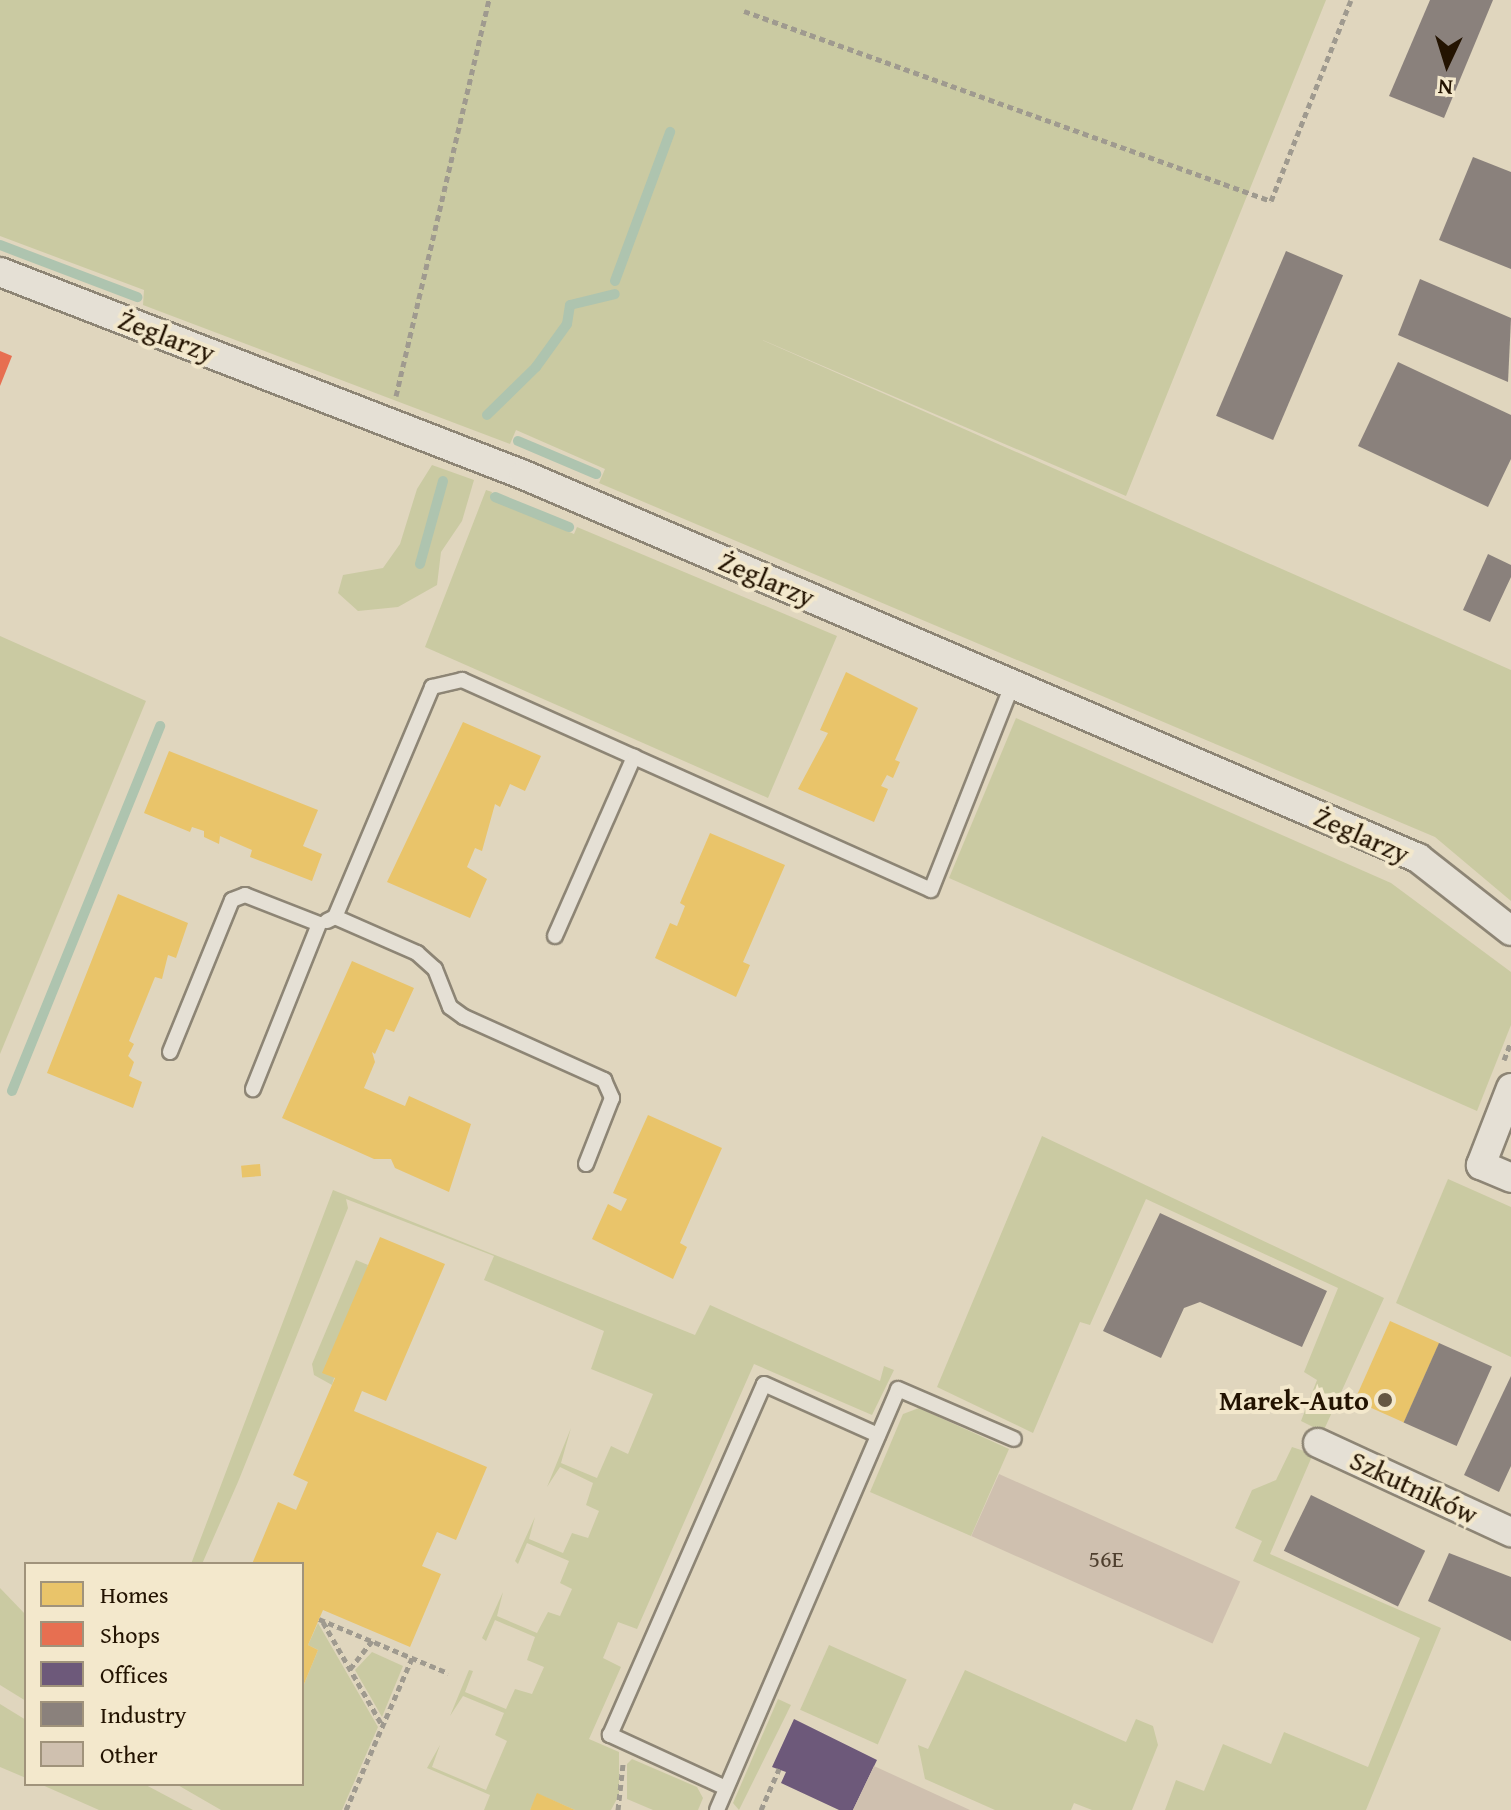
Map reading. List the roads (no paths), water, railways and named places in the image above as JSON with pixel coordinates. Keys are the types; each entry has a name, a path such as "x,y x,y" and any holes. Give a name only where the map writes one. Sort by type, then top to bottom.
{"street":[{"name":"Żeglarzy","path":"0,272 390,422 1418,858 1511,931"},
{"path":"1511,1088 1481,1165 1511,1178"},
{"name":"Szkutników","path":"1318,1443 1511,1532"}],"lane":[{"path":"253,1089 319,924 335,917 432,687 446,680 462,680 931,890 1012,685"},
{"path":"555,936 634,757"},
{"path":"170,1052 232,900 245,895 319,924"},
{"path":"335,917 427,960 450,1007 464,1017 604,1080 612,1098 586,1164"},
{"path":"726,1788 610,1735 764,1384 878,1435"},
{"path":"717,1810 898,1389 1014,1439"}],"waterway":[{"path":"615,281 670,132"},
{"path":"0,245 137,297"},
{"path":"487,415 536,367 567,324 570,305 615,294"},
{"path":"518,441 596,474"},
{"path":"420,564 443,481"},
{"path":"495,497 569,527"},
{"path":"12,1091 160,726"}],"place":[{"name":"Marek-Auto","path":"1385,1400"}]}
